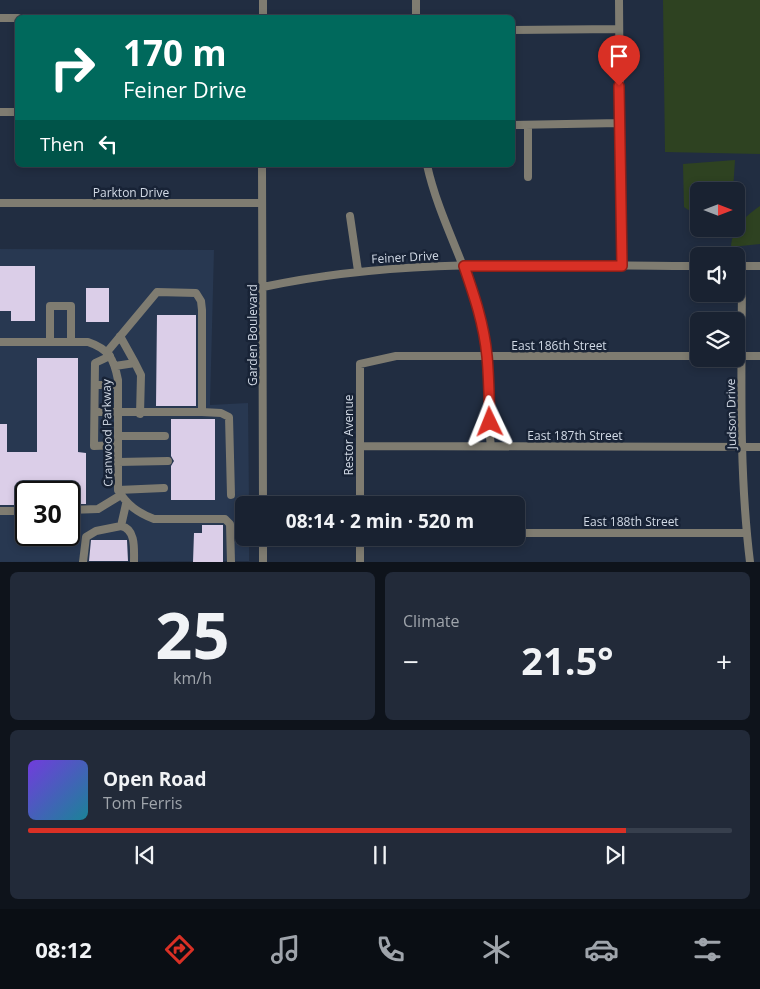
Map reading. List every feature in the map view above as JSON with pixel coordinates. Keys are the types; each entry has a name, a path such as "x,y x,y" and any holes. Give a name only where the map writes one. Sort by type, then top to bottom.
{"street":[{"path":"263,0 263,15"},
{"path":"416,0 416,15"},
{"path":"619,0 622,266"},
{"path":"0,18 15,18"},
{"path":"515,30 619,29"},
{"path":"0,112 15,112"},
{"path":"515,125 620,123"},
{"path":"528,125 528,177"},
{"name":"Garden Boulevard","path":"262,167 263,496"},
{"path":"428,167 441,215 464,266 479,310 488,356 492,446"},
{"name":"Parkton Drive","path":"0,203 262,204"},
{"path":"350,216 358,271"},
{"name":"Feiner Drive","path":"263,287 306,277 402,267 690,266"},
{"path":"745,266 760,266"},
{"path":"118,446 94,446 95,363 108,354 120,336 157,292 196,293 201,301 202,412"},
{"path":"50,342 50,306 71,306 71,342"},
{"path":"120,336 141,375 140,414"},
{"path":"0,342 88,342 101,346 108,354"},
{"name":"Cranwood Parkway","path":"108,354 116,366 119,412 118,462 120,492 126,504"},
{"name":"East 186th Street","path":"360,364 396,356 690,356"},
{"path":"745,356 760,356"},
{"path":"116,366 135,363"},
{"name":"Restor Avenue","path":"360,364 360,496"},
{"name":"Judson Drive","path":"740,367 746,533 750,562"},
{"path":"95,385 118,384"},
{"path":"95,412 140,414 202,412 221,413 229,417 231,495"},
{"path":"118,436 165,436"},
{"name":"East 187th Street","path":"360,446 760,447"},
{"path":"118,462 168,461"},
{"path":"80,510 98,509 120,492 164,488"},
{"path":"121,526 126,504 145,516 154,519 225,520 230,524 230,562"},
{"path":"0,511 15,511"},
{"path":"83,562 86,537 96,531 121,526 128,528 132,534 134,562"},
{"name":"East 188th Street","path":"525,533 746,533"},
{"path":"263,546 263,562"},
{"path":"360,546 360,562"}],"shaded area":[{"path":"0,249 214,250 210,405 248,403 249,496 235,496 235,546 249,546 249,561 0,562"}],"green space":[{"path":"663,0 760,0 760,154 665,152"},
{"path":"735,160 734,182 690,182 690,211 684,207 683,164"},
{"path":"760,206 760,244 731,247 733,238 745,238 745,219"}],"building":[{"path":"0,266 35,266 35,321 11,321 11,311 0,311"},
{"path":"86,288 109,288 109,322 86,322"},
{"path":"157,315 196,315 196,406 156,406"},
{"path":"37,358 78,358 78,452 86,453 86,504 80,504 80,481 15,481 15,505 0,505 0,424 7,424 7,452 37,452"},
{"path":"171,419 215,419 215,500 171,500 171,466 174,461 171,456"},
{"path":"202,525 223,525 223,562 193,562 194,533 202,533"},
{"path":"91,540 127,540 128,561 89,561"}],"route":[{"path":"490,422 488,356 479,310 464,266 622,266 619,86"}]}
